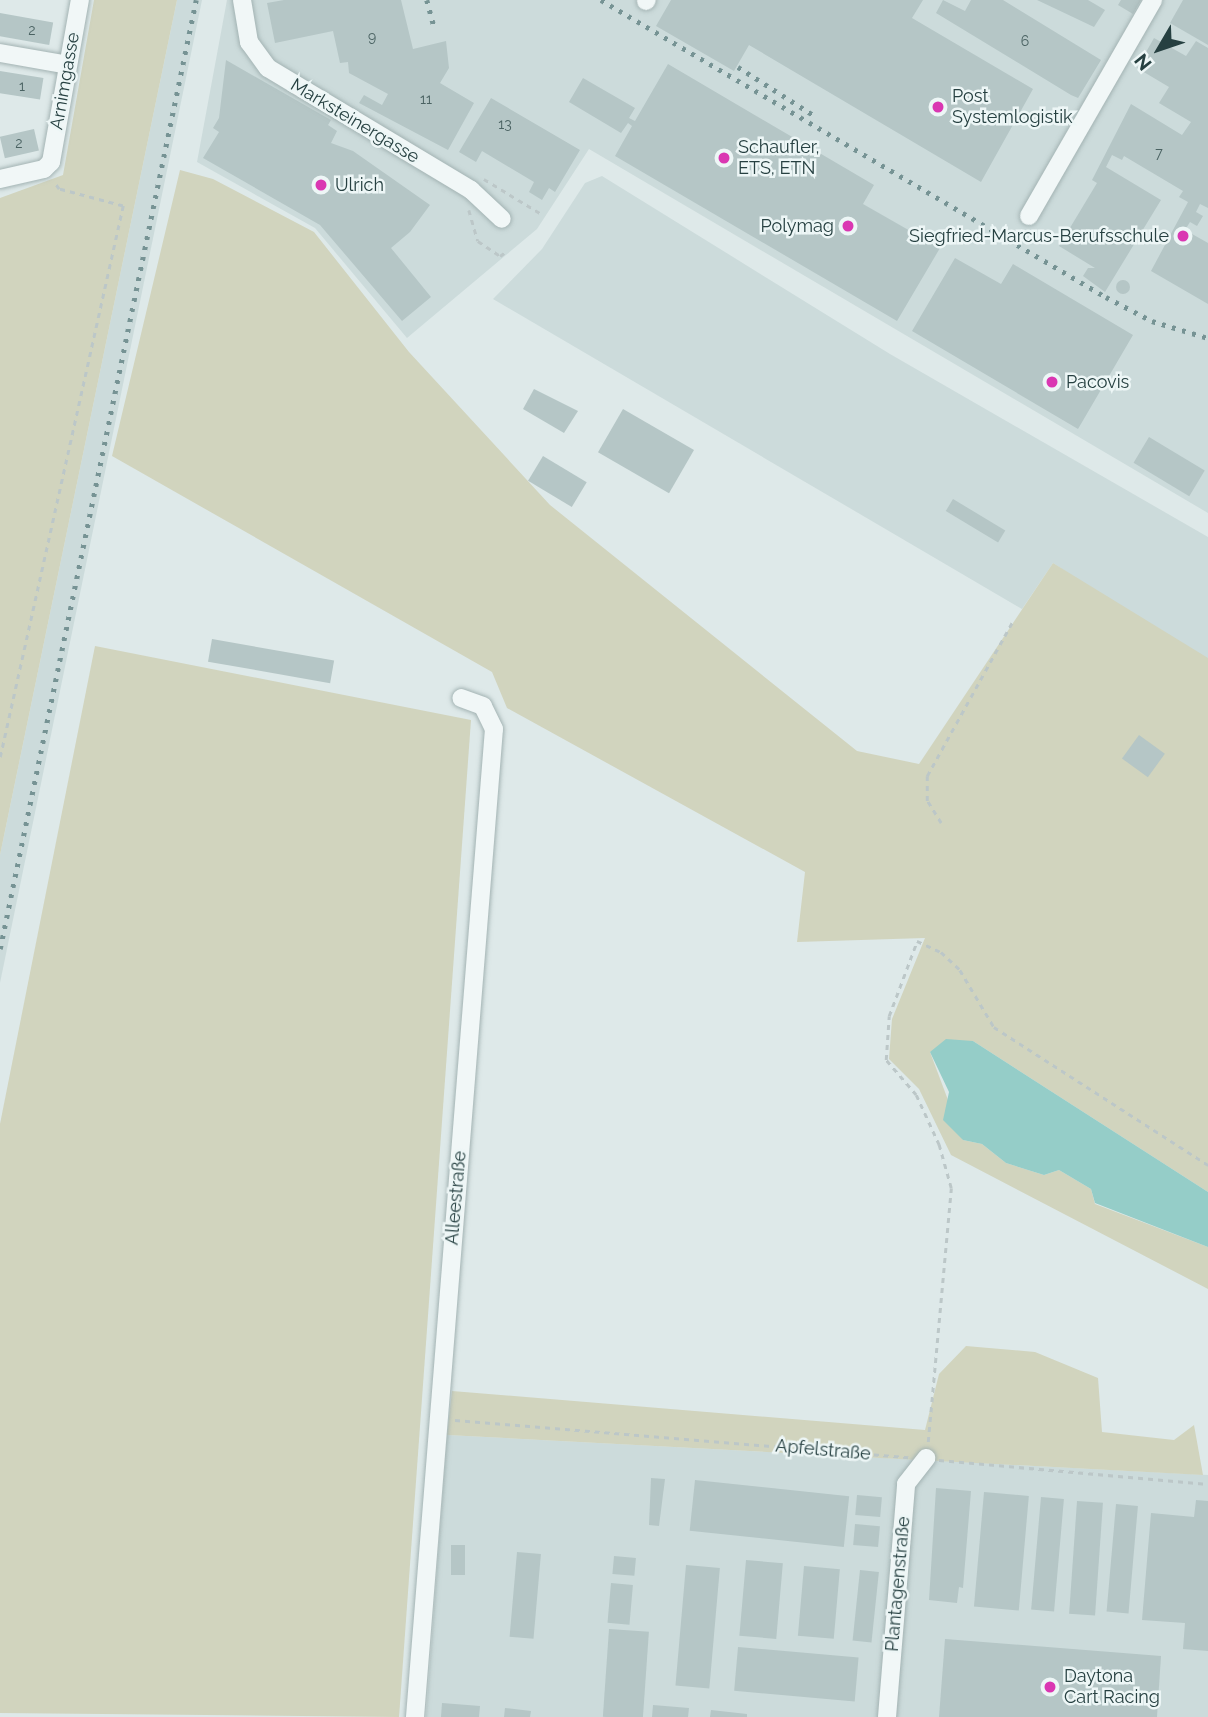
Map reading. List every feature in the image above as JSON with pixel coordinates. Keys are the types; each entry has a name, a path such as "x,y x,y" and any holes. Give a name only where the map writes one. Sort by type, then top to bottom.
{"street":[{"name":"Arnimgasse","path":"47,166 80,0"},
{"name":"Marksteinergasse","path":"242,0 249,42 268,68 471,190 502,219"},
{"path":"1029,216 1153,0"},
{"path":"0,53 68,65"},
{"path":"0,179 47,166"},
{"name":"Alleestraße","path":"415,1717 494,729 483,706 461,698"},
{"name":"Plantagenstraße","path":"887,1717 906,1484 926,1458"}],"path":[{"path":"0,757 123,206 59,189 47,166"},
{"path":"474,173 540,213"},
{"path":"941,823 927,801 927,776 1013,621"},
{"path":"926,1458 951,1188 939,1145 916,1094 886,1060 889,1016 917,940 941,952 960,970 994,1027 1208,1164"},
{"name":"Apfelstraße","path":"438,1419 926,1458 1208,1484"}],"shaded area":[{"path":"177,0 202,0 0,983 0,855"},
{"path":"227,0 1208,0 1208,513 589,149 537,229 407,338 315,228 197,162"},
{"path":"602,176 890,354 1208,537 1208,666 1053,563 1022,609 493,299 542,249 585,183"},
{"path":"447,1435 1208,1475 1208,1717 426,1717"}],"green space":[{"path":"94,0 177,0 0,855 0,198 63,175"},
{"path":"180,170 213,179 314,232 409,352 550,505 857,751 919,764 1053,563 1208,658 1208,1192 973,1041 930,1052 963,1140 982,1144 1006,1163 1044,1175 1059,1170 1091,1189 1095,1204 1208,1247 1208,1289 951,1155 919,1089 889,1059 892,1019 925,938 797,942 805,872 507,708 492,672 112,456"},
{"path":"95,646 471,720 399,1717 0,1713 0,1124"},
{"path":"966,1346 1035,1352 1098,1378 1102,1432 1174,1440 1194,1425 1203,1475 447,1435 452,1391 925,1430 939,1374"}],"water":[{"path":"946,1039 973,1041 1208,1192 1208,1247 1095,1203 1091,1189 1059,1170 1044,1175 1006,1163 982,1144 963,1140 943,1120 949,1092 930,1052"}],"building":[{"path":"284,0 401,0 413,49 446,41 449,68 440,83 474,103 448,150 359,103 364,95 382,105 388,94 349,73 348,62 340,63 333,31 275,43 267,3"},
{"name":"Post Systemlogistik","path":"671,0 923,0 912,18 1033,89 981,182 749,45 734,71 656,26"},
{"path":"943,0 965,11 971,0 1003,0 1101,60 1078,98 936,13"},
{"path":"1037,0 1088,0 1105,10 1094,27"},
{"path":"1121,0 1141,0 1133,14 1118,5"},
{"path":"1183,0 1208,0 1208,45 1170,23"},
{"path":"0,13 53,22 49,45 0,36"},
{"path":"1154,38 1186,56 1196,41 1208,48 1208,208 1200,204 1196,212 1203,216 1197,226 1190,222 1185,230 1208,243 1208,304 1151,271 1188,202 1179,197 1183,191 1124,156 1122,160 1112,155 1106,167 1161,200 1105,292 1083,276 1088,268 1095,268 1059,246 1097,183 1092,180 1131,104 1182,135 1191,122 1159,103 1169,87 1137,68"},
{"name":"Ulrich","path":"226,60 331,120 328,125 337,131 331,143 353,151 430,205 410,232 391,248 431,297 402,321 320,225 203,158 219,132 213,128 219,118"},
{"name":"Schaufler, ETS, ETN","path":"668,64 874,185 863,204 940,248 897,321 615,156 632,126 628,123 621,133 569,102 583,78 635,108 629,118 635,121"},
{"path":"0,71 43,78 40,100 0,93"},
{"path":"491,98 580,150 555,192 549,188 542,200 529,192 534,182 482,151 476,162 459,152"},
{"path":"34,129 39,150 5,158 0,137"},
{"name":"Pacovis","path":"955,258 1001,284 1013,264 1133,335 1078,429 912,331"},
{"path":"1123,280 1128,282 1128,292 1123,294 1118,292 1116,287 1118,282"},
{"path":"534,389 578,411 564,433 523,409"},
{"path":"623,409 694,450 669,493 598,452"},
{"path":"1149,437 1205,470 1189,496 1134,463"},
{"path":"543,456 587,482 572,507 528,481"},
{"path":"953,499 1005,530 998,542 946,511"},
{"path":"212,639 334,661 330,683 208,662"},
{"path":"1139,735 1165,754 1148,777 1122,758"},
{"path":"651,1478 665,1479 659,1526 649,1525"},
{"path":"695,1480 849,1496 844,1547 690,1531"},
{"path":"936,1488 971,1491 963,1588 959,1587 957,1603 929,1600"},
{"path":"984,1492 1029,1496 1019,1610 974,1607"},
{"path":"857,1495 882,1497 880,1517 855,1515"},
{"path":"1041,1497 1064,1499 1054,1612 1031,1610"},
{"path":"1196,1500 1208,1501 1208,1651 1183,1649 1185,1623 1142,1620 1151,1513 1194,1517"},
{"path":"1077,1501 1103,1503 1095,1616 1069,1614"},
{"path":"1116,1504 1138,1506 1129,1614 1107,1612"},
{"path":"855,1524 880,1526 878,1547 853,1545"},
{"path":"451,1545 465,1545 465,1575 451,1575"},
{"path":"517,1552 541,1554 534,1639 510,1637"},
{"path":"614,1556 636,1558 634,1576 612,1574"},
{"path":"746,1560 783,1563 776,1639 739,1636"},
{"path":"686,1565 720,1568 709,1689 675,1686"},
{"path":"804,1566 840,1569 834,1639 798,1636"},
{"path":"860,1570 879,1572 871,1643 853,1641"},
{"path":"611,1583 633,1585 629,1625 608,1623"},
{"path":"609,1629 649,1632 643,1717 603,1717"},
{"name":"Daytona Cart Racing","path":"945,1639 1161,1656 1157,1717 939,1717"},
{"path":"738,1647 859,1658 855,1701 734,1691"},
{"path":"442,1703 480,1706 479,1717 441,1717"},
{"path":"653,1705 689,1708 688,1717 652,1717"},
{"path":"505,1708 531,1711 530,1717 504,1717"},
{"path":"711,1710 747,1714 747,1717 710,1717"}],"railway":[{"path":"0,949 196,0"},
{"path":"427,0 435,30"},
{"path":"601,0 1106,297 1152,321 1208,338"},
{"path":"738,67 815,116"}],"place":[{"name":"Post Systemlogistik","path":"938,107"},
{"name":"Schaufler, ETS, ETN","path":"724,158"},
{"name":"Ulrich","path":"321,185"},
{"name":"Polymag","path":"848,226"},
{"name":"Siegfried-Marcus-Berufsschule","path":"1183,236"},
{"name":"Pacovis","path":"1052,382"},
{"name":"Daytona Cart Racing","path":"1050,1687"}]}
